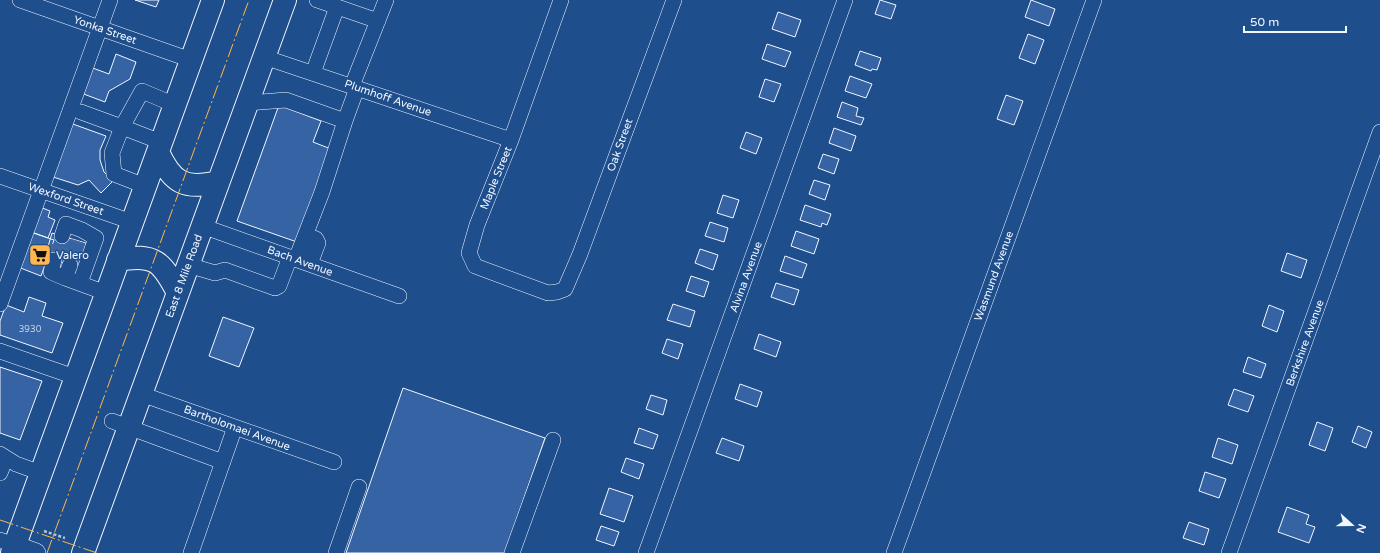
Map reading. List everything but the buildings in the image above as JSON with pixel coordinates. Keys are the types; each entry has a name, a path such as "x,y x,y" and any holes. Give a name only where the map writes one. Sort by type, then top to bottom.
{"highway":[{"path":"9,546 40,473 213,0"},
{"name":"East 8 Mile Road","path":"83,553 120,424 141,394 285,0"},
{"path":"160,147 164,166 179,181 194,186 218,182"},
{"path":"118,260 142,257 157,262 166,272 178,293"}],"main road":[{"path":"9,546 36,553"}],"street":[{"name":"Yonka Street","path":"20,0 191,60"},
{"path":"0,304 110,0"},
{"path":"317,0 378,21"},
{"path":"188,265 215,273 226,270 275,288 279,286 299,260 355,87 386,0"},
{"name":"Maple Street","path":"561,0 511,140 477,225 469,253 475,266 548,293 565,289"},
{"name":"Oak Street","path":"565,289 580,254 674,0"},
{"name":"Alvina Avenue","path":"646,553 844,0"},
{"name":"Wasmund Avenue","path":"894,553 1094,0"},
{"path":"313,73 337,7"},
{"name":"Plumhoff Avenue","path":"264,57 511,140"},
{"path":"146,186 114,174 112,153 122,127 142,91 175,105"},
{"path":"247,103 286,100 345,121"},
{"path":"81,112 122,127 160,147"},
{"name":"Berkshire Avenue","path":"1229,553 1380,132"},
{"name":"Wexford Street","path":"0,176 132,222"},
{"path":"80,235 90,208"},
{"path":"62,236 66,224 80,235 96,238 80,283"},
{"name":"Bach Avenue","path":"202,226 399,296"},
{"path":"54,260 51,272 67,272 80,283 106,293"},
{"path":"0,351 75,377"},
{"name":"Bartholomaei Avenue","path":"141,394 334,462"},
{"path":"120,424 223,462"},
{"path":"191,553 235,427"},
{"path":"512,553 553,440"},
{"path":"0,473 3,456 16,464 40,473"},
{"path":"336,553 359,487"}],"path":[{"path":"44,531 65,538"}],"tunnel":[{"path":"54,260 62,236"},
{"path":"70,265 78,241"}],"power":[{"path":"47,553 249,0"},
{"path":"0,520 97,553"}],"place":[{"name":"Valero","path":"40,255"}]}
